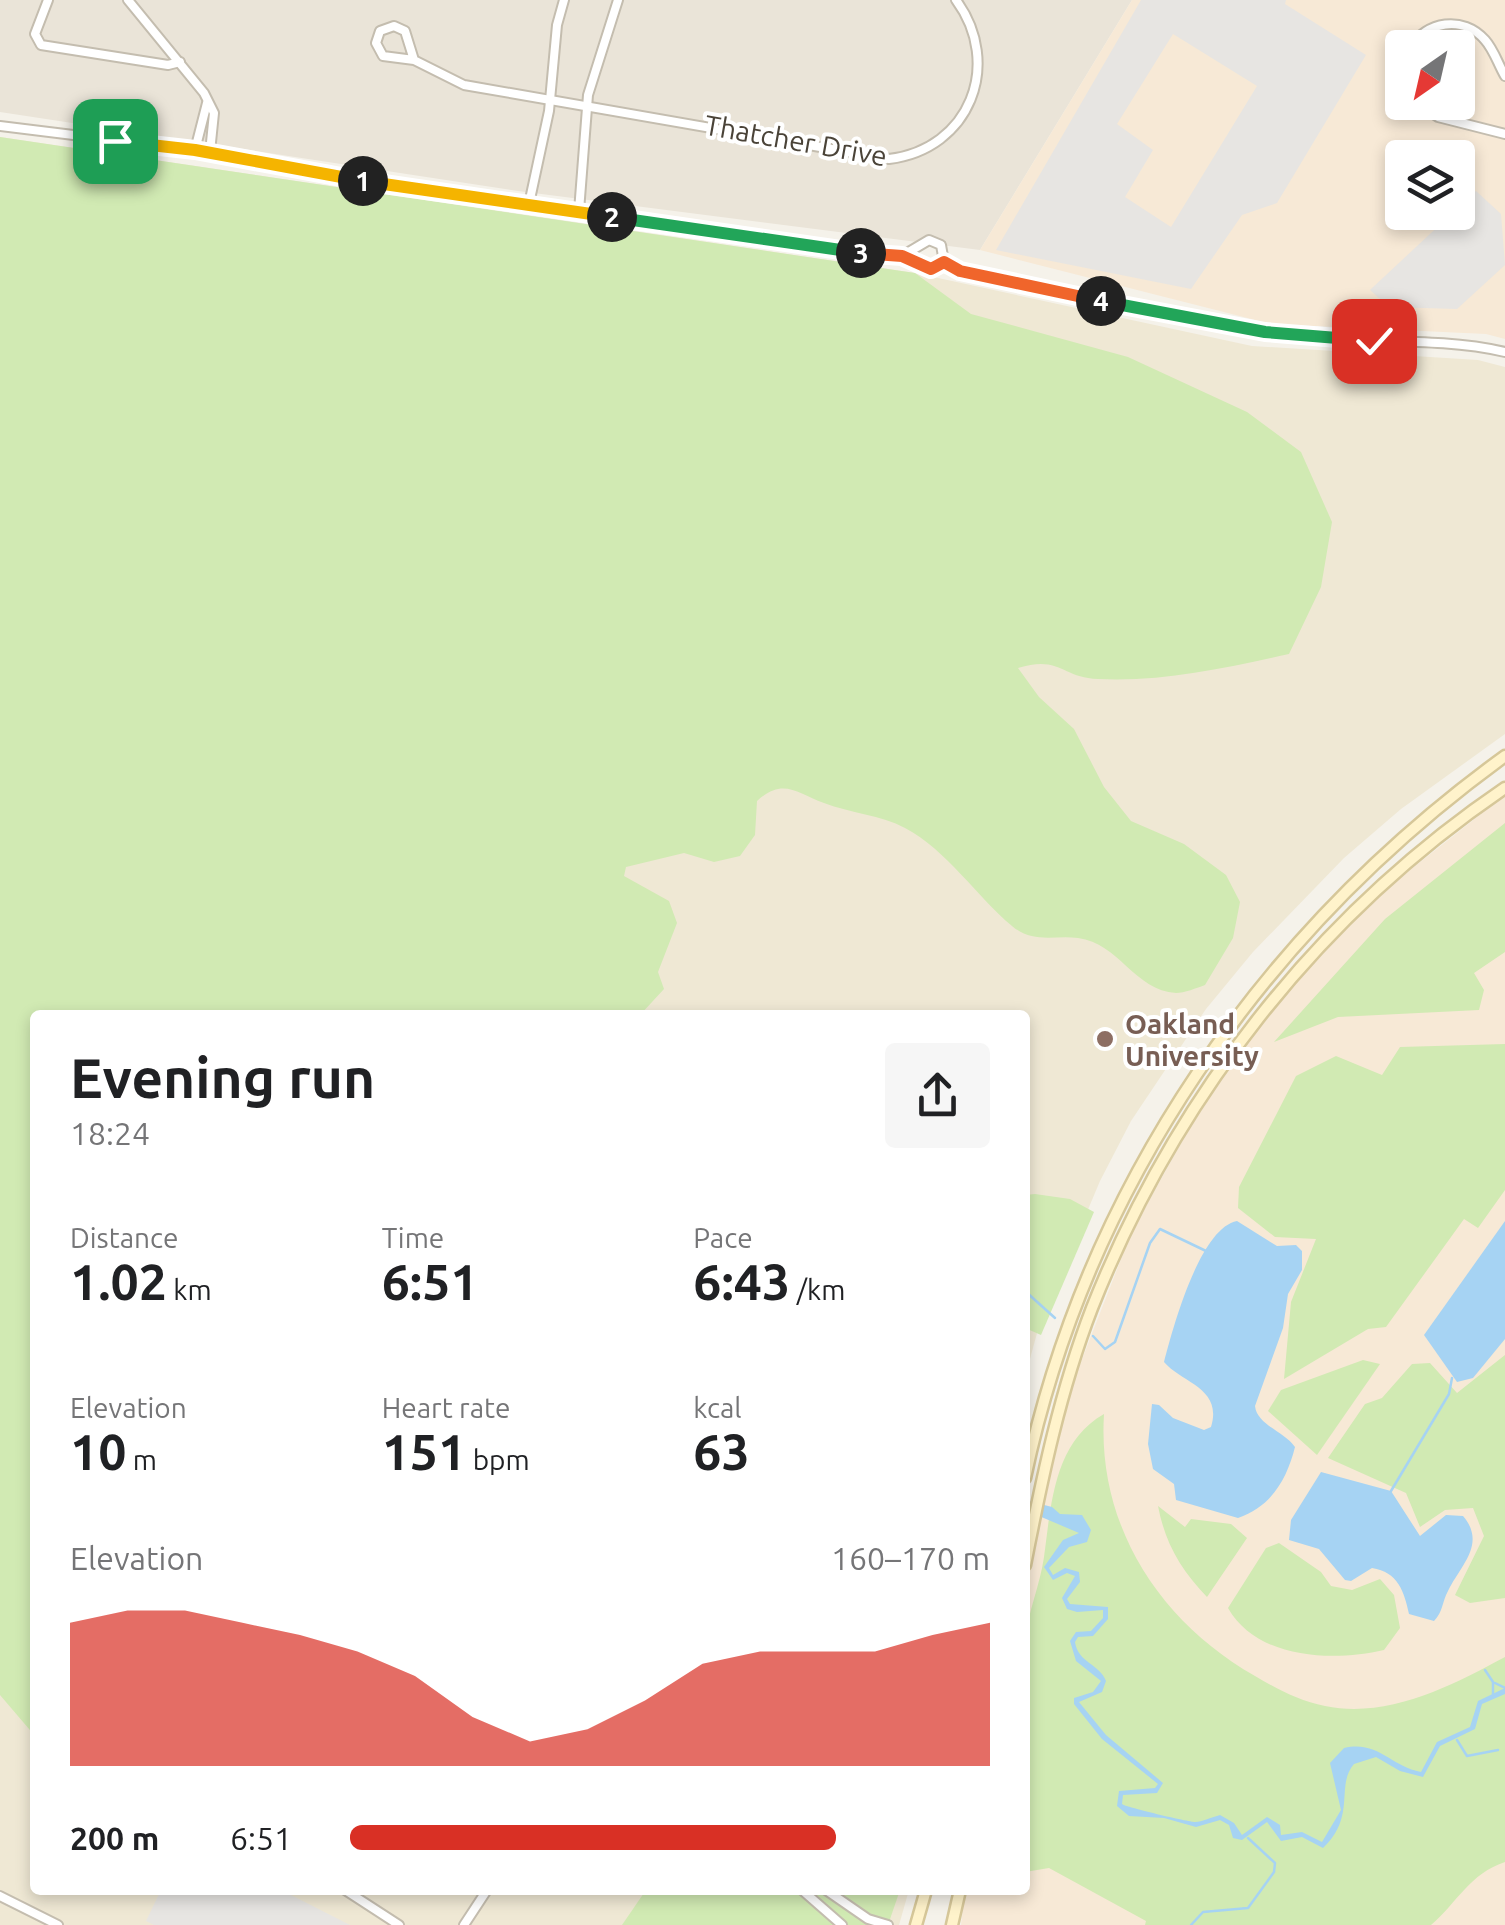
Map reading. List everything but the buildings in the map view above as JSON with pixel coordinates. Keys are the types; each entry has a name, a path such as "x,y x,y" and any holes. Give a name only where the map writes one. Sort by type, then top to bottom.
{"main road":[{"path":"1030,1457 1049,1383 1091,1266 1132,1180 1194,1075 1254,993 1336,900 1414,827 1505,756"},
{"path":"1030,1540 1042,1480 1092,1310 1149,1185 1201,1098 1256,1022 1330,935 1433,841 1505,788"},
{"path":"916,1925 925,1895"},
{"path":"952,1925 959,1895"}],"street":[{"path":"48,0 35,34 40,45 168,66 180,62"},
{"path":"128,0 199,84 214,114 210,152"},
{"path":"529,204 550,100 556,24 564,0"},
{"path":"579,211 586,106 618,0"},
{"name":"Thatcher Drive","path":"414,60 405,31 394,26 380,31 376,44 382,56 414,60 464,86 748,131 866,157 907,156 951,132 968,110 976,89 977,40 956,0"},
{"path":"1425,30 1434,25 1468,30"},
{"path":"1475,34 1488,42 1505,76"},
{"path":"195,150 207,103"},
{"path":"1453,120 1505,134"},
{"path":"0,126 210,152 282,168 854,253 902,256 931,269 944,262"},
{"path":"902,256 929,240 941,245 944,262"},
{"path":"944,262 960,271 1247,330 1336,341 1444,343 1505,352"},
{"path":"353,1895 399,1925"},
{"path":"464,1925 484,1895"},
{"path":"808,1895 842,1925"},
{"path":"833,1895 868,1919 888,1925"},
{"path":"0,1896 58,1925"}],"shaded area":[{"path":"0,0 1132,0 980,250 518,191 0,112"},
{"path":"1132,0 1505,0 1505,339 1486,334 1271,324 980,250"},
{"path":"1141,0 1286,0 1285,4 1366,55 1277,203 1242,215 1191,289 996,250","holes":["1173,34 1257,86 1171,227 1125,197 1153,150 1117,124"]},
{"name":"Oakland University","path":"0,137 915,273 1252,346 1478,360 1505,367 1505,734 1401,809 1344,858 1253,952 1206,1009 1131,1121 1100,1181 1039,1326 1030,1359 1030,1010 30,1010 30,1895 908,1895 899,1925 0,1925"},
{"path":"1475,192 1501,214 1505,265 1457,309 1389,307 1370,290 1434,230 1475,230"},
{"path":"1505,795 1505,1925 961,1925 964,1895 1030,1895 1030,1569 1070,1390 1132,1231 1203,1104 1276,1003 1381,893"},
{"path":"159,1895 291,1895 350,1925 154,1925 146,1921"}],"green space":[{"name":"Oakland University","path":"0,137 915,273 971,314 1128,357 1247,412 1301,452 1332,522 1321,587 1289,654 1147,678 1086,678 1043,664 1018,668 1039,697 1074,729 1104,787 1131,821 1184,844 1226,875 1240,902 1233,938 1205,985 1179,993 1162,990 1092,942 1020,932 935,849 905,828 783,788 757,801 755,835 740,856 714,862 684,853 626,867 624,876 669,901 677,923 658,972 664,989 645,1010 30,1010 30,1730 0,1695"},
{"path":"1505,823 1505,952 1474,973 1484,990 1479,1010 1338,1017 1274,1042 1385,919"},
{"path":"1505,1044 1505,1190 1478,1228 1464,1219 1386,1327 1368,1329 1284,1379 1291,1302 1316,1239 1275,1237 1238,1208 1239,1187 1296,1076 1336,1056 1382,1075 1400,1047"},
{"path":"1030,1194 1070,1199 1094,1212 1041,1335 1030,1330"},
{"path":"1505,1355 1505,1598 1470,1603 1455,1595 1484,1536 1473,1508 1445,1510 1420,1527 1406,1493 1328,1458 1365,1404 1382,1398 1412,1364 1430,1363 1457,1393"},
{"path":"1363,1360 1380,1364 1317,1455 1268,1411 1281,1390"},
{"path":"1104,1414 1111,1495 1141,1567 1190,1628 1255,1676 1315,1704 1372,1708 1441,1689 1505,1657 1505,1862 1473,1881 1431,1925 1145,1925 1146,1921 1049,1868 1030,1871 1030,1617 1057,1478 1064,1459 1087,1426"},
{"path":"1158,1506 1185,1527 1191,1519 1231,1524 1247,1538 1207,1597 1175,1555"},
{"path":"1279,1543 1321,1572 1331,1586 1352,1590 1380,1579 1394,1595 1400,1628 1384,1650 1342,1656 1297,1653 1257,1638 1241,1625 1228,1608 1266,1548"},
{"path":"643,1895 898,1895 888,1925 622,1925"}],"water":[{"path":"1237,1221 1277,1246 1296,1245 1302,1251 1302,1270 1288,1294 1283,1328 1255,1406 1261,1418 1295,1447 1276,1490 1260,1507 1238,1518 1176,1500 1174,1484 1153,1469 1148,1444 1152,1404 1159,1405 1173,1418 1204,1430 1211,1427 1213,1414 1206,1395 1164,1362 1181,1304 1200,1259 1211,1241"},
{"path":"1505,1221 1505,1339 1473,1378 1457,1382 1424,1335"},
{"path":"1321,1472 1391,1491 1420,1536 1446,1515 1463,1516 1470,1526 1472,1545 1434,1621 1409,1614 1402,1590 1394,1578 1381,1570 1372,1568 1351,1581 1345,1580 1319,1549 1289,1540 1291,1520"},
{"path":"1030,1501 1052,1507 1060,1514 1082,1515 1091,1530 1087,1542 1069,1547 1049,1568 1053,1575 1065,1568 1079,1572 1080,1582 1067,1599 1070,1604 1108,1607 1108,1619 1093,1636 1078,1637 1075,1642 1080,1655 1106,1681 1102,1692 1079,1702 1106,1735 1163,1783 1157,1793 1123,1795 1122,1804 1126,1806 1195,1822 1220,1815 1234,1823 1242,1835 1267,1817 1280,1825 1281,1835 1302,1832 1322,1842 1341,1810 1330,1763 1344,1748 1375,1750 1421,1772 1437,1742 1470,1727 1478,1701 1505,1688 1505,1694 1482,1704 1475,1729 1440,1746 1423,1777 1400,1771 1376,1757 1354,1764 1346,1782 1340,1824 1323,1848 1302,1837 1281,1841 1267,1822 1242,1840 1233,1838 1229,1825 1220,1820 1196,1827 1164,1818 1129,1816 1117,1806 1119,1791 1155,1788 1158,1784 1102,1739 1074,1704 1074,1698 1093,1692 1101,1681 1076,1661 1070,1641 1076,1632 1091,1631 1103,1618 1103,1610 1067,1609 1062,1598 1075,1576 1067,1573 1053,1580 1044,1567 1063,1540 1079,1533 1030,1512"}],"waterway":[{"path":"1093,1336 1105,1349 1115,1342 1150,1243 1160,1229 1206,1251"},
{"path":"1030,1296 1055,1318"},
{"path":"1391,1491 1449,1394 1452,1378"},
{"path":"1485,1670 1493,1682 1493,1695"},
{"path":"1495,1683 1505,1688"},
{"path":"1457,1740 1467,1756 1498,1750"},
{"path":"1191,1925 1203,1912 1248,1908 1274,1872 1275,1863 1248,1838"}],"place":[{"name":"Oakland University","path":"1105,1039"}],"route":[{"path":"115,141 195,150 476,198 854,253 902,256 931,269 944,262 960,271 1229,327 1336,341 1374,341"}]}
